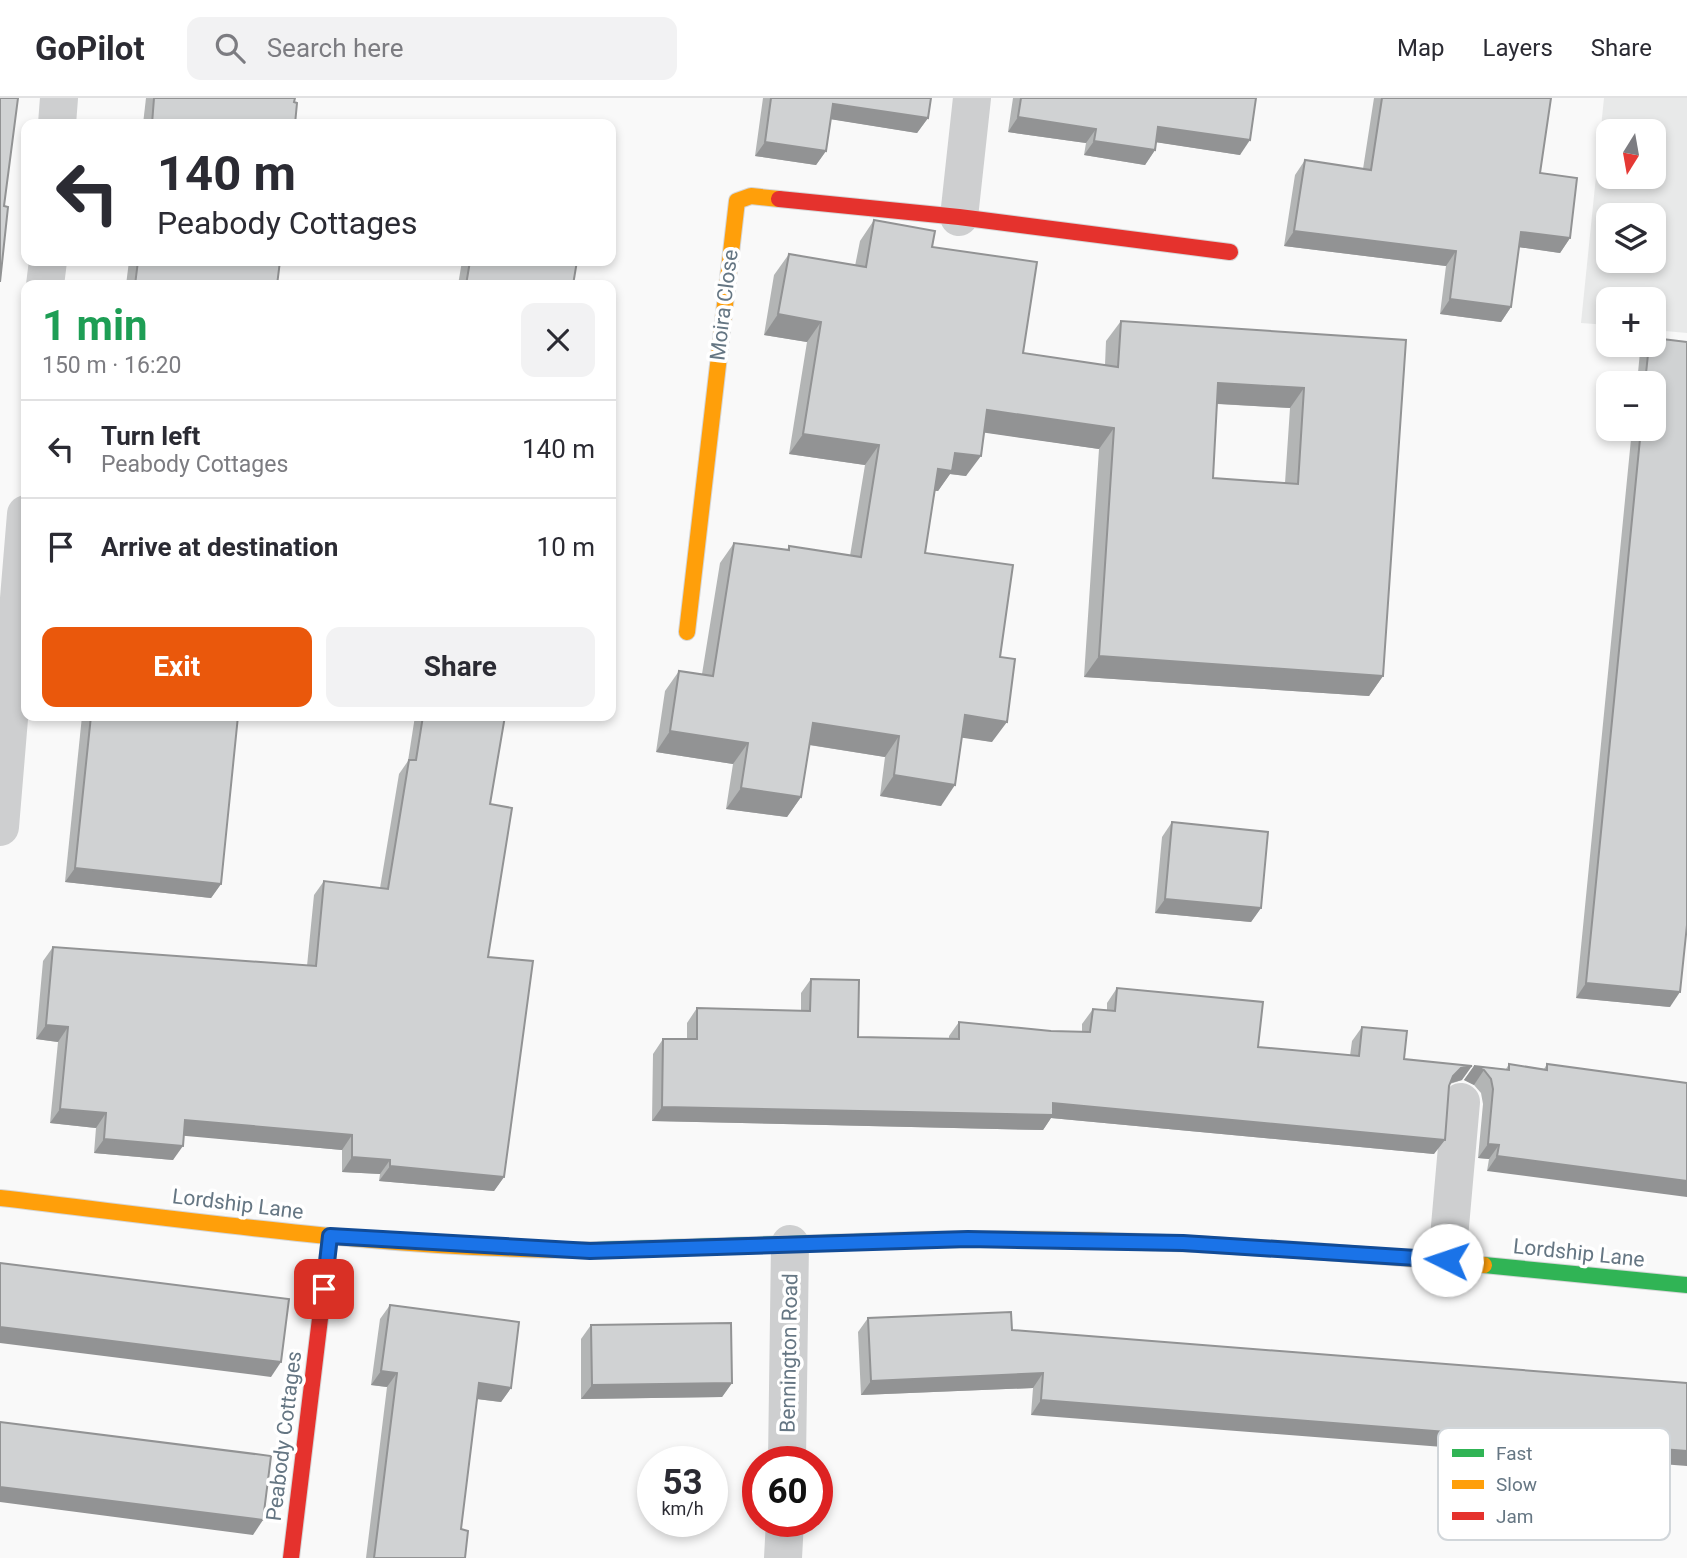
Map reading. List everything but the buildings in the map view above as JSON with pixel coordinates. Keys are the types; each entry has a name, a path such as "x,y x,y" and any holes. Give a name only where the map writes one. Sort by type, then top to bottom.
{"main road":[{"name":"Moira Close","path":"687,632 737,201 751,196 959,217 1230,252"},
{"name":"Lordship Lane","path":"0,1198 330,1236 590,1251 968,1239 1170,1242 1447,1260 1687,1285"},
{"name":"Peabody Cottages","path":"291,1558 330,1236"}],"street":[{"path":"57,119 59,98"},
{"path":"959,217 972,98"},
{"path":"0,827 21,574"},
{"path":"1447,1260 1461,1102"},
{"name":"Bennington Road","path":"787,1446 790,1244"},
{"path":"783,1558 784,1537"}],"shaded area":[{"path":"1604,98 1687,98 1687,333 1666,331 1666,287 1596,287 1596,324 1581,323 1596,176 1596,189 1666,189 1666,119 1602,119"}],"traffic: fast":[{"path":"597,1250 886,1241"},
{"path":"1484,1265 1687,1285"}],"traffic: slow":[{"path":"687,632 737,201 751,196 779,199"},
{"path":"0,1198 373,1240 448,1246 597,1250"},
{"path":"886,1241 1111,1241 1335,1253 1484,1265"}],"traffic: jam":[{"path":"779,199 959,217 1230,252"},
{"path":"291,1558 330,1236"}],"route":[{"path":"324,1289 330,1236 590,1251 968,1239 1183,1243 1447,1260"}]}
